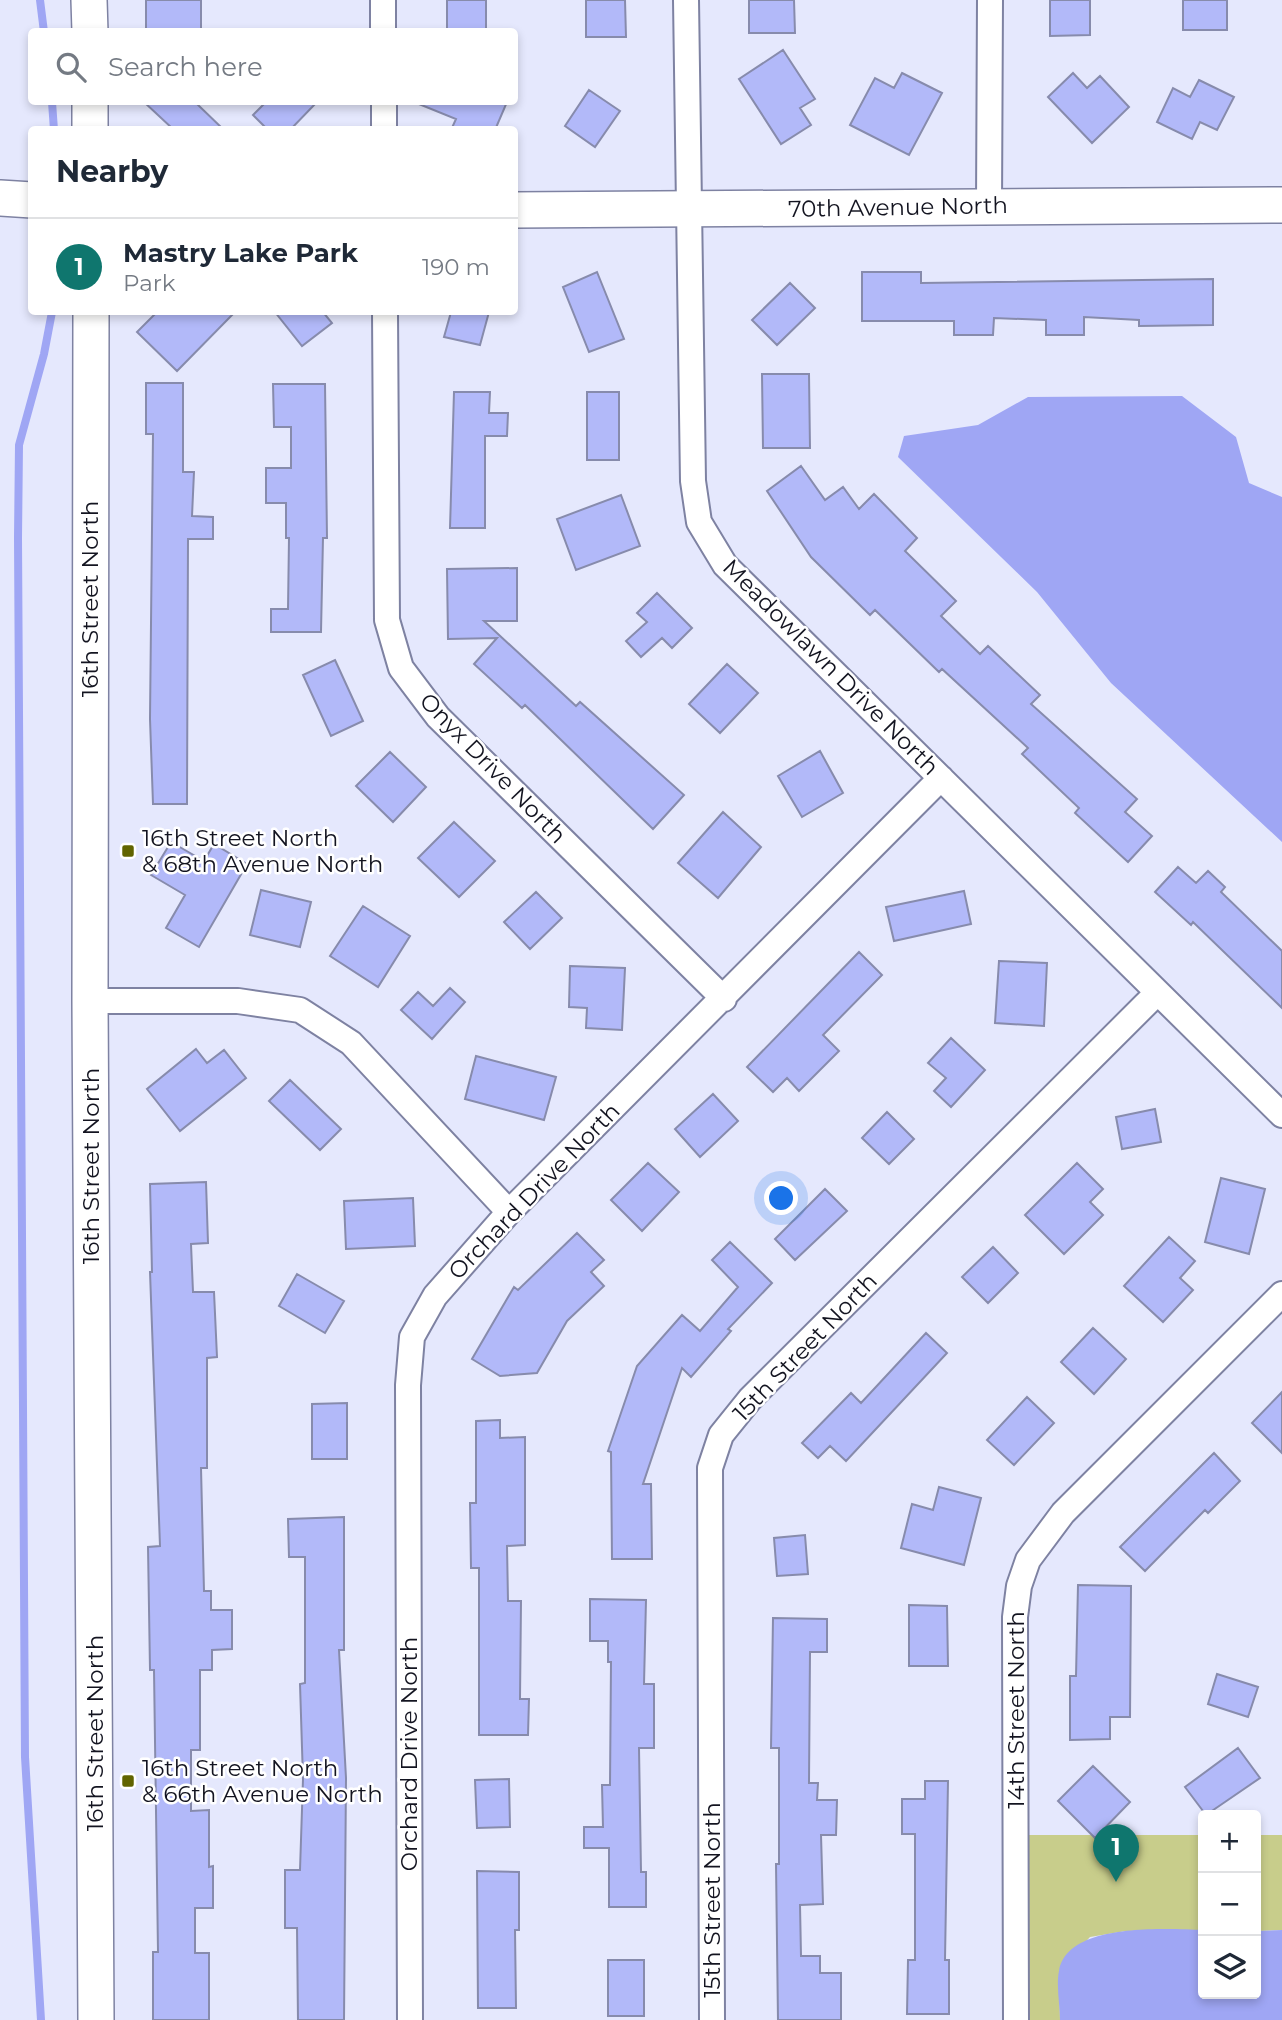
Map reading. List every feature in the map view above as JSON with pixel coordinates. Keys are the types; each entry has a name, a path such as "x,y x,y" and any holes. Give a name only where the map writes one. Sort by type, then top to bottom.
{"street":[{"path":"89,0 90,28"},
{"path":"383,0 383,28"},
{"name":"Meadowlawn Drive North","path":"686,0 693,481 699,522 724,565 1156,994 1282,1115"},
{"path":"989,206 990,0"},
{"path":"90,105 90,126"},
{"path":"384,105 384,126"},
{"path":"0,198 28,200"},
{"name":"70th Avenue North","path":"518,210 1282,205"},
{"name":"16th Street North","path":"91,315 90,1001 96,2020"},
{"name":"Onyx Drive North","path":"385,315 387,620 401,668 438,717 724,999"},
{"name":"Orchard Drive North","path":"410,2020 408,1385 412,1337 435,1296 509,1212 724,999 941,778"},
{"name":"15th Street North","path":"712,2020 710,1468 721,1435 750,1399 1156,994"},
{"path":"90,1001 238,1001 300,1010 351,1043 509,1212"},
{"name":"14th Street North","path":"1016,2020 1014,1617 1019,1586 1028,1560 1063,1513 1282,1294"}],"green space":[{"path":"1029,1835 1198,1835 1198,1930 1126,1931 1090,1937 1059,1971 1060,2020 1029,2020"},
{"path":"1261,1835 1282,1835 1282,1930 1261,1931"}],"water":[{"path":"1182,396 1236,437 1249,483 1282,497 1282,842 1111,683 1037,592 898,457 904,436 978,425 1028,397"},
{"path":"1166,1929 1198,1930 1198,1999 1261,1999 1261,1931 1282,1930 1282,2020 1060,2020 1059,1971 1066,1955 1080,1944 1098,1936"}],"building":[{"path":"146,0 201,0 201,28 146,28"},
{"path":"447,0 486,0 486,28 447,28"},
{"path":"586,0 625,0 626,37 586,37"},
{"path":"749,0 794,0 795,33 749,33"},
{"path":"1050,0 1090,0 1090,35 1050,36"},
{"path":"1183,0 1227,0 1227,30 1183,30"},
{"path":"783,50 815,99 800,108 811,125 781,144 739,79"},
{"path":"902,73 942,93 909,155 850,125 875,78 894,88"},
{"path":"1073,73 1087,88 1100,76 1129,107 1092,143 1048,97"},
{"path":"1199,80 1234,97 1217,130 1200,122 1192,139 1157,122 1173,88 1190,97"},
{"path":"589,90 620,111 595,147 565,126"},
{"path":"147,105 198,105 220,126 170,126"},
{"path":"263,105 314,105 294,126 264,126 253,115"},
{"path":"421,105 506,105 497,126 453,126 456,119"},
{"path":"597,272 624,339 589,352 563,287"},
{"path":"862,272 921,272 921,283 1213,279 1213,325 1139,326 1139,320 1084,317 1084,335 1046,335 1046,320 994,318 993,335 954,335 954,321 862,321"},
{"path":"790,283 815,308 777,345 752,320"},
{"path":"154,315 232,315 177,371 137,332"},
{"path":"277,315 325,315 332,323 302,346"},
{"path":"450,315 488,315 480,345 444,337"},
{"path":"762,374 809,374 810,448 763,448"},
{"path":"146,383 183,383 183,472 194,472 192,516 213,517 213,539 188,539 187,804 153,804 150,719 153,434 146,434"},
{"path":"273,384 325,384 327,538 323,538 321,632 271,632 271,609 288,609 289,538 286,538 286,503 266,503 266,468 291,468 291,427 274,427"},
{"path":"454,392 490,392 489,413 508,413 507,436 485,436 485,528 450,528"},
{"path":"587,392 619,392 619,460 587,460"},
{"path":"801,466 825,500 843,487 859,509 874,494 917,538 905,551 956,601 941,616 980,654 988,646 1040,695 1031,704 1137,799 1125,812 1152,836 1128,862 1075,813 1079,808 1022,754 1028,748 942,669 939,672 875,610 870,615 811,557 767,491"},
{"path":"621,495 640,546 576,570 557,519"},
{"path":"517,568 517,621 484,621 576,706 580,702 684,795 653,829 525,705 522,708 474,664 497,638 448,639 447,569"},
{"path":"657,593 692,628 672,648 662,638 641,657 626,641 647,622 637,613"},
{"path":"335,660 363,721 331,736 303,675"},
{"path":"727,664 758,693 720,733 689,704"},
{"path":"820,751 843,793 802,817 778,776"},
{"path":"390,752 426,787 393,822 356,786"},
{"path":"723,812 761,847 718,898 678,863"},
{"path":"454,822 495,861 459,897 418,858"},
{"path":"171,842 204,861 214,844 247,864 199,947 166,928 185,895 151,875"},
{"path":"1178,867 1196,883 1208,871 1225,887 1221,892 1282,951 1282,1008 1193,922 1191,925 1155,892"},
{"path":"261,890 311,902 300,947 250,935"},
{"path":"964,891 971,924 894,941 886,907"},
{"path":"536,892 562,918 530,949 504,922"},
{"path":"363,906 410,936 378,987 330,956"},
{"path":"859,952 882,975 823,1035 839,1051 799,1091 787,1078 773,1092 747,1067"},
{"path":"999,961 1047,963 1044,1026 995,1023"},
{"path":"570,966 625,968 622,1030 586,1028 587,1008 569,1007"},
{"path":"450,988 465,1002 432,1039 401,1010 418,992 433,1006"},
{"path":"951,1038 985,1070 951,1107 934,1091 946,1078 928,1063"},
{"path":"196,1049 207,1063 224,1050 246,1078 180,1131 147,1089"},
{"path":"476,1056 556,1077 544,1120 465,1099"},
{"path":"290,1080 341,1129 320,1150 269,1101"},
{"path":"713,1094 738,1121 700,1157 675,1129"},
{"path":"1155,1109 1161,1142 1122,1149 1116,1117"},
{"path":"887,1112 914,1139 889,1164 862,1138"},
{"path":"648,1163 679,1192 642,1231 611,1200"},
{"path":"1077,1163 1103,1189 1090,1202 1103,1215 1064,1254 1025,1215"},
{"path":"1221,1178 1265,1189 1249,1254 1205,1242"},
{"path":"206,1182 208,1243 191,1244 193,1292 214,1292 217,1357 207,1358 207,1468 201,1468 204,1591 211,1591 211,1610 232,1610 232,1649 212,1650 212,1670 200,1670 200,1750 191,1750 191,1811 209,1810 209,1867 213,1866 213,1908 195,1908 195,1953 209,1953 209,2020 153,2020 153,1952 158,1952 154,1670 150,1670 148,1547 160,1546 150,1272 150,1184"},
{"path":"825,1189 847,1211 795,1260 775,1239"},
{"path":"413,1198 415,1246 346,1249 344,1201"},
{"path":"577,1233 604,1260 591,1272 604,1286 567,1321 537,1373 500,1376 472,1359 514,1287 518,1290"},
{"path":"1169,1237 1195,1261 1180,1278 1193,1290 1163,1322 1124,1286"},
{"path":"730,1242 772,1283 728,1329 731,1331 691,1377 682,1368 643,1484 651,1484 652,1559 612,1559 611,1452 608,1451 637,1366 682,1315 700,1331 738,1287 712,1260"},
{"path":"993,1247 1018,1273 988,1303 962,1277"},
{"path":"297,1274 344,1301 325,1333 279,1306"},
{"path":"1093,1328 1126,1359 1094,1394 1061,1362"},
{"path":"926,1333 947,1353 846,1461 830,1446 818,1458 802,1443 851,1393 861,1403"},
{"path":"1282,1392 1282,1453 1252,1423"},
{"path":"1027,1397 1054,1423 1014,1465 987,1440"},
{"path":"347,1403 347,1459 312,1459 312,1404"},
{"path":"500,1420 500,1438 525,1437 525,1545 507,1546 508,1601 521,1601 520,1699 529,1699 528,1735 479,1735 479,1568 471,1568 470,1503 476,1503 476,1421"},
{"path":"1214,1453 1240,1481 1208,1513 1205,1510 1145,1571 1120,1547"},
{"path":"939,1487 981,1498 964,1565 901,1548 912,1504 933,1510"},
{"path":"344,1517 344,1650 339,1650 346,1778 344,2020 298,2020 297,1928 285,1928 285,1870 300,1870 303,1779 300,1684 305,1683 305,1557 289,1557 288,1519"},
{"path":"805,1535 808,1574 777,1576 774,1538"},
{"path":"1078,1585 1131,1586 1130,1717 1110,1717 1110,1739 1070,1740 1070,1676 1076,1676"},
{"path":"590,1599 646,1600 644,1684 654,1684 654,1748 639,1748 641,1872 646,1872 646,1907 609,1907 609,1848 584,1848 584,1827 603,1827 602,1785 610,1785 611,1662 608,1662 608,1641 590,1641"},
{"path":"909,1605 947,1606 948,1666 909,1666"},
{"path":"773,1618 827,1619 827,1652 810,1652 809,1783 818,1783 817,1800 837,1800 836,1835 821,1835 823,1904 800,1905 801,1956 820,1956 820,1973 841,1973 841,2020 778,2020 776,1864 779,1864 779,1748 771,1748"},
{"path":"1217,1674 1258,1687 1248,1717 1208,1704"},
{"path":"1238,1748 1260,1778 1213,1810 1202,1810 1185,1787"},
{"path":"1093,1766 1130,1802 1095,1838 1058,1801"},
{"path":"509,1779 510,1827 477,1828 475,1780"},
{"path":"925,1781 948,1781 945,1960 949,1960 949,2014 907,2014 908,1960 915,1960 915,1834 902,1834 902,1799 925,1799"},
{"path":"477,1871 519,1872 519,1930 515,1930 516,2008 478,2008"},
{"path":"608,1960 644,1960 644,2016 608,2016"}],"waterway":[{"path":"40,0 44,28"},
{"path":"52,105 54,126"},
{"path":"41,2020 25,1757 18,538 19,445 44,354 51,315"}],"place":[{"name":"16th Street North & 68th Avenue North","path":"128,851"},
{"name":"16th Street North & 66th Avenue North","path":"128,1781"},
{"name":"Mastry Lake Park","path":"1116,1882"}]}
